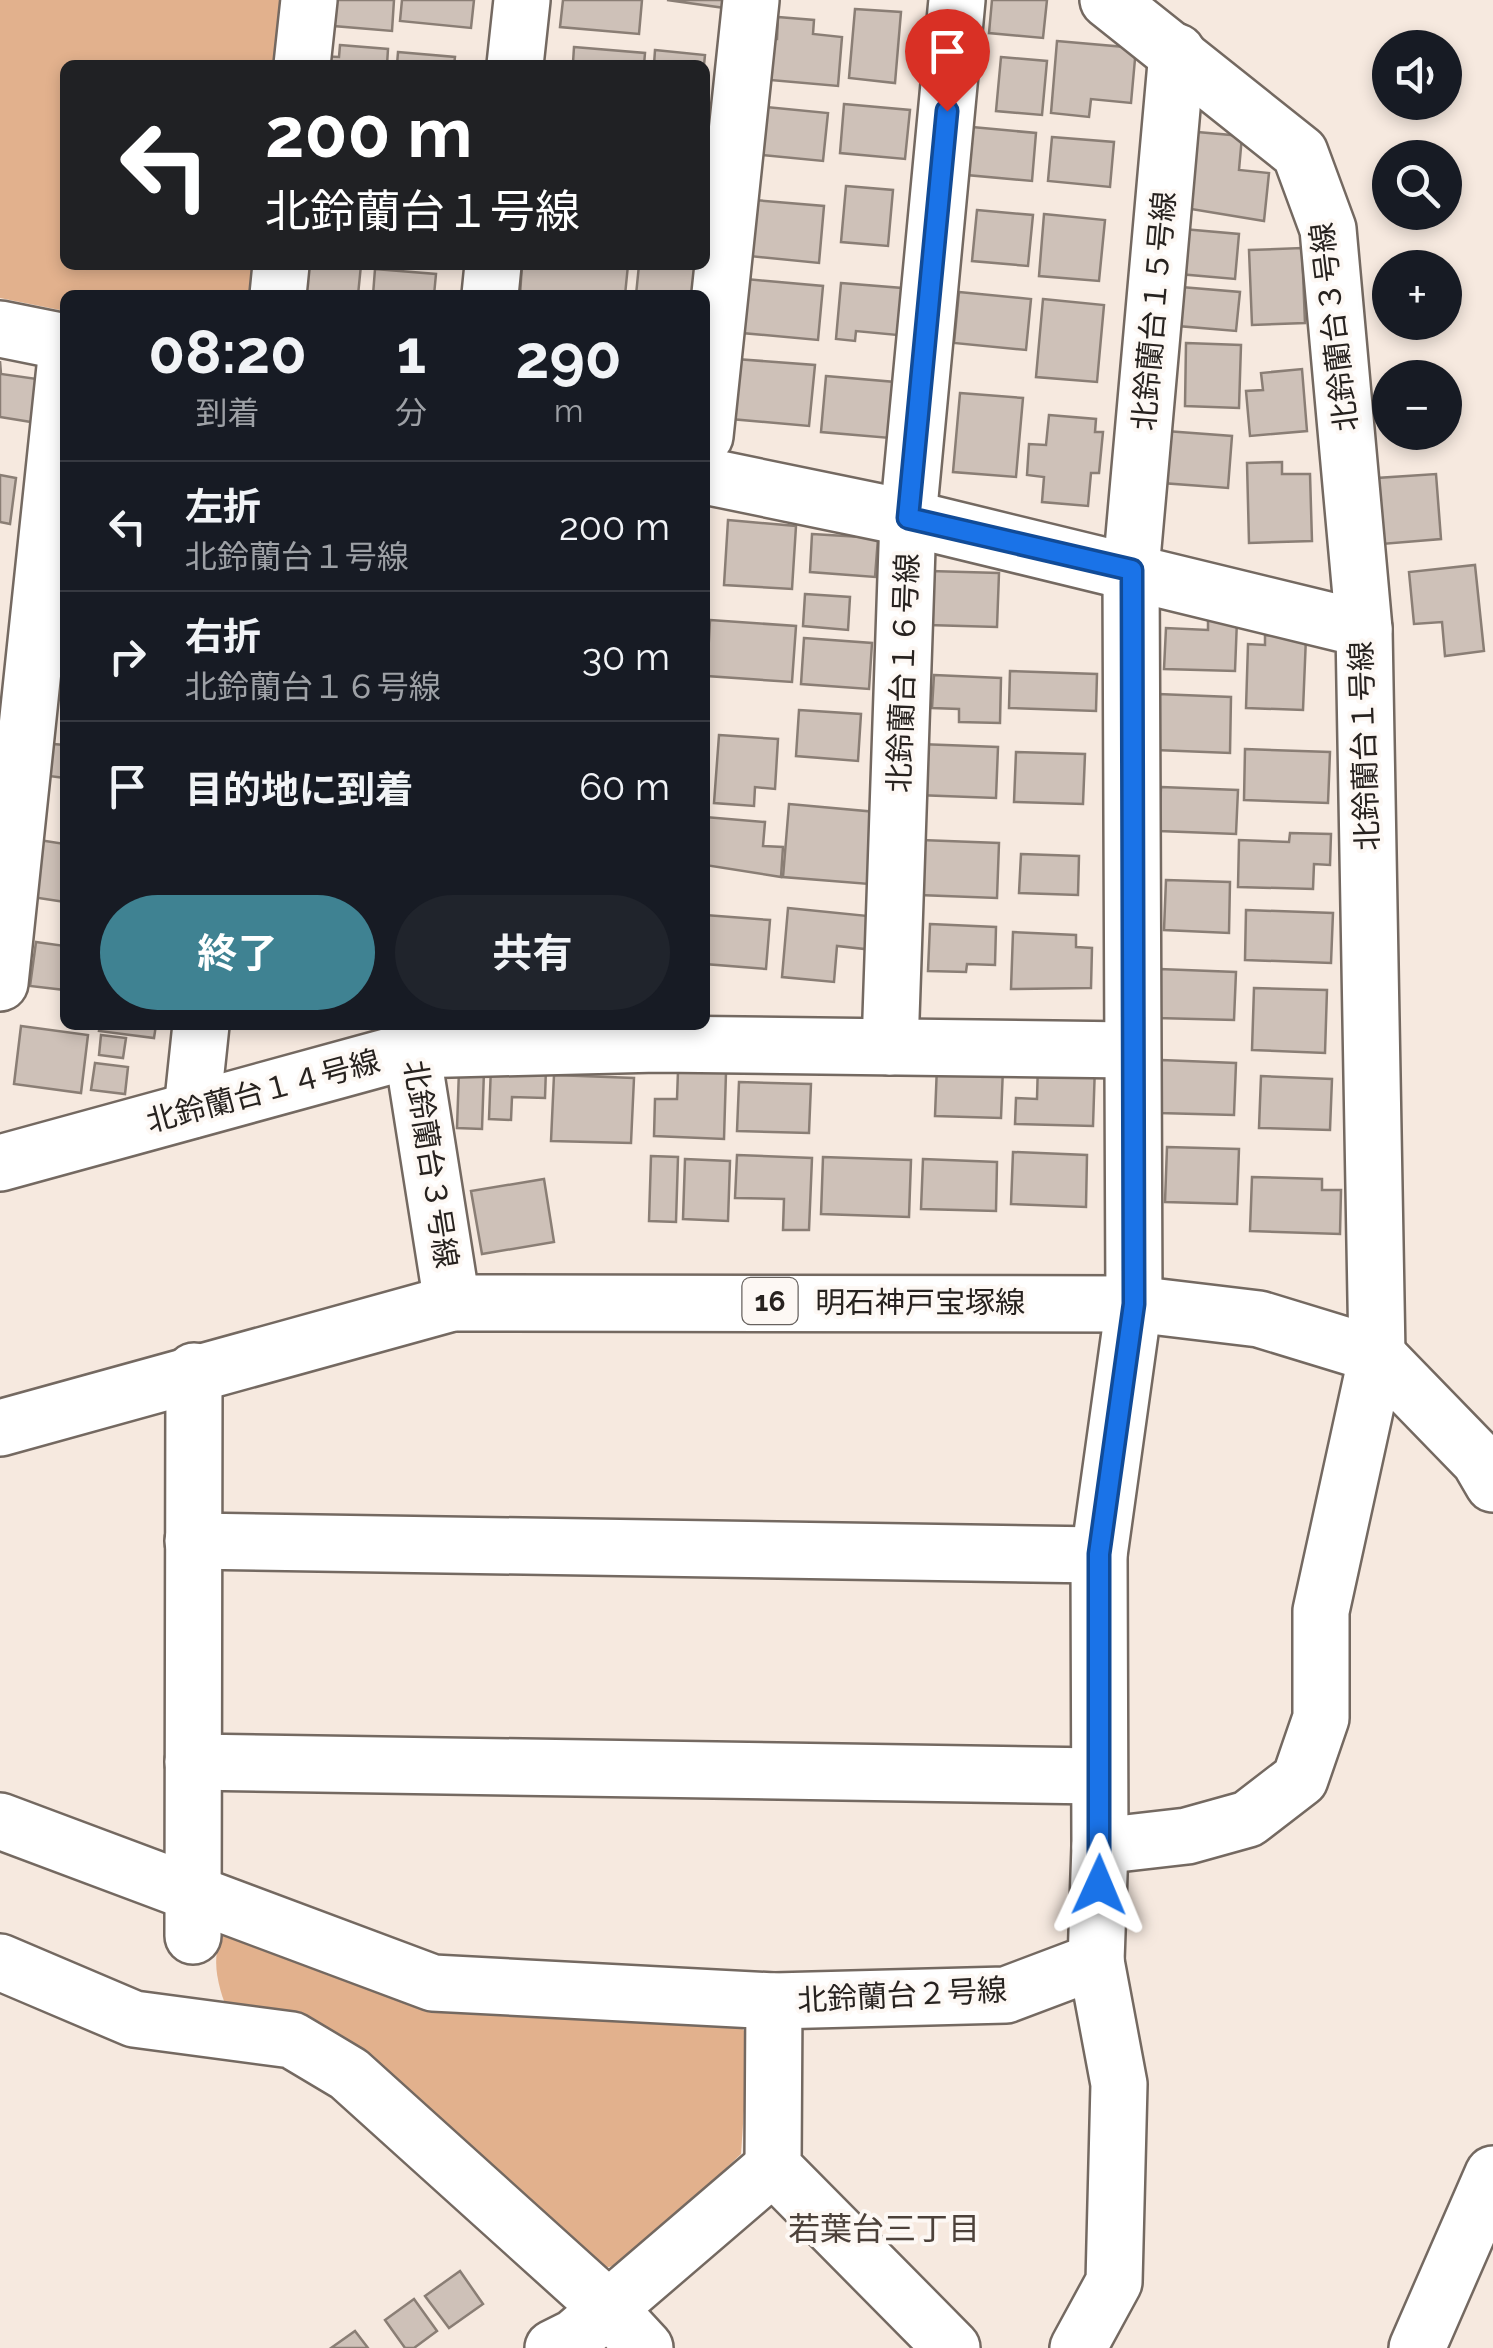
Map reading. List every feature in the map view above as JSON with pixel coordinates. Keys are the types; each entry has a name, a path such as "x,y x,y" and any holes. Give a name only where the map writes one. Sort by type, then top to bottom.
{"main road":[{"path":"303,60 309,0"},
{"path":"516,60 522,0"},
{"path":"710,389 751,0"},
{"name":"北鈴蘭台１６号線","path":"890,1047 908,518 958,0"},
{"name":"北鈴蘭台３号線","path":"1108,0 1300,153 1328,230 1364,629"},
{"name":"北鈴蘭台１５号線","path":"1132,570 1178,52"},
{"path":"0,328 60,341"},
{"path":"0,983 60,414"},
{"name":"北鈴蘭台１号線","path":"710,477 1132,570 1364,629 1377,1356 1321,1611 1321,1718 1300,1779 1248,1818 1187,1836 1100,1846"},
{"path":"1078,2348 1114,2282 1119,2084 1096,1961 1100,1846 1099,1554 1134,1304 1130,1050 1132,570"},
{"path":"192,1110 200,1030"},
{"name":"北鈴蘭台１４号線","path":"0,1163 192,1110 414,1037 659,1035 890,1047 1130,1050"},
{"name":"北鈴蘭台３号線","path":"414,1037 452,1302"},
{"name":"明石神戸宝塚線","path":"0,1428 452,1302 1134,1304 1260,1319 1377,1356 1466,1446 1493,1484"},
{"path":"0,1962 134,2018 194,1960 194,1372"},
{"path":"193,1541 1099,1554"},
{"path":"193,1762 1098,1776"},
{"name":"北鈴蘭台２号線","path":"0,1820 194,1960 433,1984 774,2000 1006,1995 1096,1961"},
{"path":"194,1960 292,2040 350,2074 607,2307 644,2348"},
{"path":"774,2000 773,2168 952,2348"},
{"path":"553,2348 574,2337 773,2168"},
{"path":"1417,2348 1493,2174"}],"shaded area":[{"path":"0,0 294,0 287,60 60,60 60,270 262,270 260,290 60,290 60,310 0,298"},
{"path":"226,1929 734,2020 749,2036 741,2154 626,2263 591,2271 230,2016 216,1960"}],"building":[{"path":"324,0 394,0 392,31 322,25"},
{"path":"402,0 474,0 471,28 400,21"},
{"path":"563,0 642,0 639,34 560,27"},
{"path":"667,0 733,0 732,9"},
{"path":"992,0 1047,0 1043,38 989,33"},
{"path":"855,9 901,12 895,83 849,78"},
{"path":"778,17 814,20 813,34 842,37 838,86 758,79 762,38 777,39"},
{"path":"1057,41 1136,48 1131,103 1091,99 1089,117 1051,113"},
{"path":"340,45 388,49 387,60 320,60 320,56 339,57"},
{"path":"574,47 645,53 644,60 573,60"},
{"path":"655,50 705,55 704,60 654,60"},
{"path":"398,52 455,57 455,60 397,60"},
{"path":"1001,57 1047,61 1042,115 996,111"},
{"path":"844,104 910,110 905,159 840,153"},
{"path":"766,107 828,113 823,161 762,155"},
{"path":"972,127 1036,133 1032,181 967,175"},
{"path":"1186,131 1242,136 1239,170 1269,173 1264,221 1179,207"},
{"path":"1052,137 1114,142 1110,187 1048,181"},
{"path":"846,186 893,190 888,246 841,242"},
{"path":"754,200 824,206 819,263 749,256"},
{"path":"977,210 1033,215 1028,266 972,261"},
{"path":"1044,214 1105,220 1099,281 1039,276"},
{"path":"1183,229 1239,234 1235,279 1179,274"},
{"path":"1302,248 1305,323 1252,325 1249,250"},
{"path":"304,270 360,270 358,290 302,290"},
{"path":"375,270 436,274 434,290 373,290"},
{"path":"522,270 628,270 626,290 520,290"},
{"path":"638,270 695,270 693,290 636,290"},
{"path":"746,279 823,286 818,340 742,333"},
{"path":"841,283 902,288 897,335 856,331 855,341 836,339"},
{"path":"1181,287 1240,292 1236,331 1178,326"},
{"path":"959,292 1031,299 1026,350 954,343"},
{"path":"1043,299 1104,305 1097,382 1036,377"},
{"path":"1186,343 1241,345 1239,408 1185,406"},
{"path":"736,359 815,365 809,426 731,419"},
{"path":"0,361 1,374 37,379 31,422 0,417"},
{"path":"1302,369 1307,431 1250,436 1246,391 1263,390 1261,373"},
{"path":"826,376 895,382 890,438 821,432"},
{"path":"960,393 1023,398 1016,477 953,472"},
{"path":"1049,415 1096,419 1095,432 1103,432 1099,473 1091,473 1088,506 1042,502 1044,477 1027,475 1029,444 1046,445"},
{"path":"1166,431 1232,436 1228,488 1162,483"},
{"path":"1282,462 1282,474 1310,474 1312,541 1249,543 1247,463"},
{"path":"1436,474 1441,539 1382,544 1377,478"},
{"path":"0,475 16,478 10,524 0,522"},
{"path":"728,520 796,526 792,589 724,585"},
{"path":"812,534 878,538 875,577 810,572"},
{"path":"1475,565 1484,651 1445,656 1442,622 1414,624 1409,572"},
{"path":"930,571 999,573 997,627 928,625"},
{"path":"805,594 850,597 848,630 803,626"},
{"path":"1208,619 1237,620 1235,671 1164,669 1166,628 1208,630"},
{"path":"710,620 796,626 792,682 710,676"},
{"path":"1265,635 1306,637 1303,710 1246,708 1248,644 1265,645"},
{"path":"804,638 872,643 869,689 801,684"},
{"path":"1010,671 1097,674 1096,711 1009,708"},
{"path":"934,675 1001,678 1000,723 959,722 959,709 932,708"},
{"path":"1158,694 1231,697 1230,753 1156,750"},
{"path":"799,710 861,714 858,761 796,756"},
{"path":"719,735 778,739 775,789 755,787 754,806 714,803"},
{"path":"53,744 60,745 60,777 49,776"},
{"path":"919,744 998,747 996,798 917,795"},
{"path":"1245,749 1330,752 1328,803 1244,800"},
{"path":"1016,752 1085,754 1083,804 1014,802"},
{"path":"1161,787 1238,790 1236,834 1159,831"},
{"path":"789,804 876,812 869,884 783,877"},
{"path":"710,817 765,822 763,846 783,847 781,877 710,866"},
{"path":"1290,833 1331,834 1330,865 1314,864 1313,889 1238,887 1239,840 1289,842"},
{"path":"39,840 60,843 60,901 32,897"},
{"path":"921,840 999,843 997,898 919,895"},
{"path":"1021,854 1079,856 1078,895 1019,893"},
{"path":"1166,880 1230,882 1229,933 1164,930"},
{"path":"788,908 868,916 865,949 837,946 834,982 782,977"},
{"path":"1246,910 1333,913 1331,963 1245,960"},
{"path":"710,915 770,920 766,969 710,964"},
{"path":"930,924 996,927 995,965 967,964 966,972 928,971"},
{"path":"1013,932 1076,935 1076,947 1092,948 1091,988 1011,989"},
{"path":"36,942 60,945 60,989 30,986"},
{"path":"1159,969 1236,972 1234,1020 1157,1018"},
{"path":"1254,988 1327,990 1325,1053 1252,1050"},
{"path":"21,1026 88,1035 81,1093 14,1084"},
{"path":"99,1030 155,1030 154,1038"},
{"path":"101,1035 126,1038 123,1058 99,1055"},
{"path":"1161,1060 1236,1063 1234,1115 1159,1113"},
{"path":"95,1063 128,1067 125,1094 91,1090"},
{"path":"1038,1063 1095,1065 1093,1126 1015,1124 1016,1098 1037,1099"},
{"path":"491,1066 546,1068 545,1098 512,1097 511,1120 489,1119"},
{"path":"937,1066 1003,1068 1001,1118 935,1116"},
{"path":"459,1070 484,1071 482,1129 457,1128"},
{"path":"678,1071 726,1072 724,1139 654,1136 655,1099 677,1099"},
{"path":"554,1075 634,1078 631,1143 551,1141"},
{"path":"1261,1076 1332,1079 1330,1130 1259,1128"},
{"path":"739,1082 811,1084 809,1133 737,1131"},
{"path":"1167,1147 1239,1149 1237,1204 1165,1202"},
{"path":"1013,1152 1087,1155 1086,1207 1011,1204"},
{"path":"737,1155 812,1158 809,1230 783,1230 784,1199 735,1198"},
{"path":"651,1156 678,1157 676,1222 649,1221"},
{"path":"823,1157 911,1160 909,1217 821,1214"},
{"path":"685,1159 730,1161 728,1221 683,1219"},
{"path":"923,1159 997,1162 996,1211 921,1209"},
{"path":"1252,1177 1322,1179 1322,1190 1341,1190 1340,1234 1250,1231"},
{"path":"544,1179 554,1242 482,1254 471,1191"},
{"path":"460,2271 483,2304 449,2328 425,2296"},
{"path":"414,2299 437,2331 414,2348 405,2348 385,2320"},
{"path":"355,2331 368,2348 331,2348"}],"district":[{"name":"若葉台三丁目","path":"884,2228"}],"route":[{"path":"947,111 908,518 1132,570 1130,1050 1134,1304 1099,1554 1099,1885"}]}
